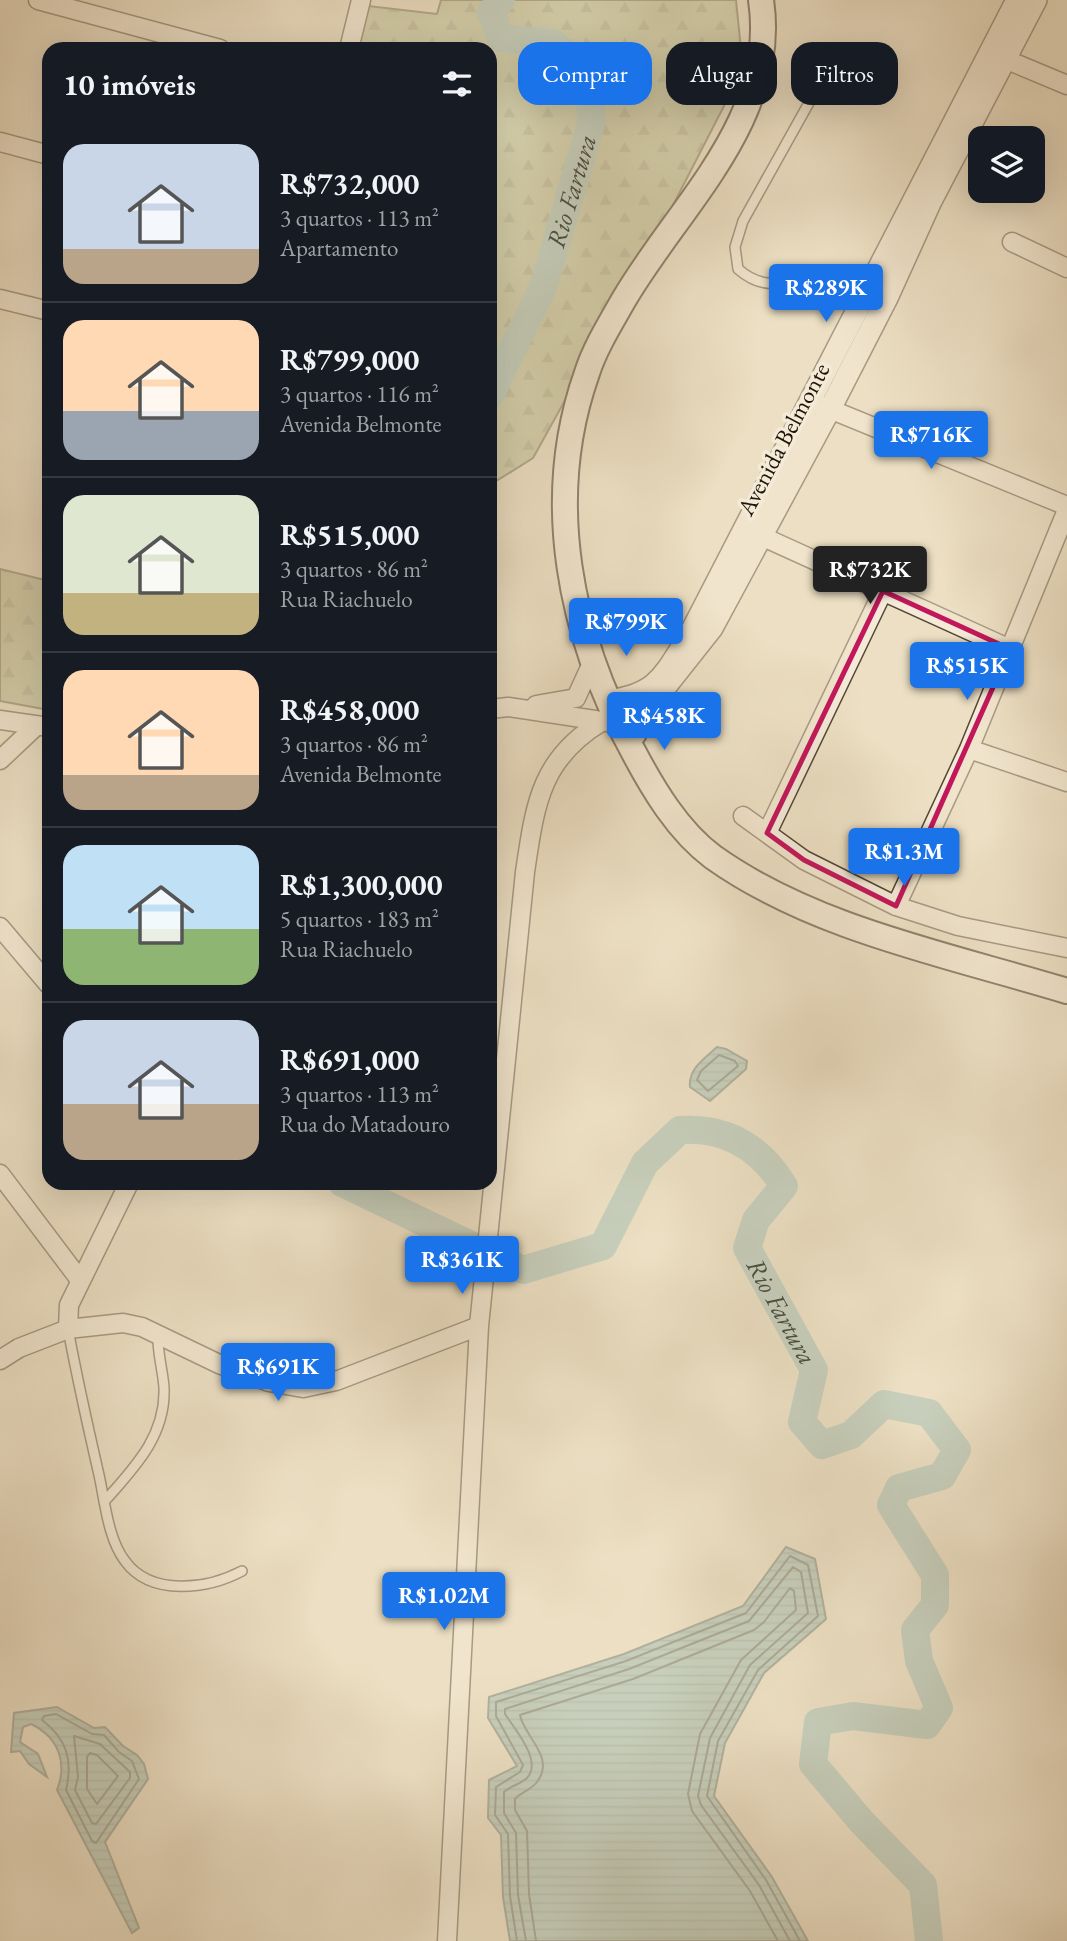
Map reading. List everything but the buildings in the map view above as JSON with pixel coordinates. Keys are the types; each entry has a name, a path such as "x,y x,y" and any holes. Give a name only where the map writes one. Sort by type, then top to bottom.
{"main road":[{"path":"622,717 593,663 579,613 566,547 563,501 577,406 588,369 624,299 744,117 757,79 762,48 761,0"},
{"path":"579,613 652,785 683,827 711,855 797,905 861,929 1067,991"}],"street":[{"path":"38,0 194,42"},
{"path":"351,42 362,0"},
{"name":"Avenida Belmonte","path":"622,717 671,683 712,628 752,532 820,405 887,298 997,56 1017,0"},
{"name":"Avenida Belmonte","path":"820,405 867,287 997,56 1036,0"},
{"path":"997,56 1067,85"},
{"path":"0,142 42,153"},
{"path":"1012,242 1067,268"},
{"path":"0,299 42,309"},
{"path":"820,405 1067,508 968,749 896,906"},
{"path":"752,532 1010,649"},
{"path":"767,834 883,591"},
{"path":"576,698 593,663"},
{"path":"499,708 576,698 622,717"},
{"path":"497,1134 523,885 535,807 553,764 572,742 585,718 585,706 576,698"},
{"path":"499,708 585,718 622,717"},
{"path":"572,742 622,717"},
{"path":"0,720 42,727"},
{"path":"0,760 42,727"},
{"path":"968,749 1067,782"},
{"path":"743,816 804,860 896,906 958,926 1067,948"},
{"path":"0,927 42,977"},
{"path":"0,1174 80,1280"},
{"path":"68,1329 69,1305 125,1190"},
{"path":"447,1941 479,1325 491,1190"},
{"path":"0,1360 19,1348 68,1329 123,1324 158,1334 219,1364 269,1382 303,1388 335,1381 479,1325"}],"lane":[{"path":"808,105 743,222 735,247 737,269 749,279 765,284 783,283 814,270 839,274 887,298"},
{"path":"68,1329 104,1502 118,1551 138,1575 157,1585 203,1584 228,1578 242,1570"},
{"path":"104,1502 141,1461 163,1413 158,1334"}],"highlighted area":[{"path":"883,591 1010,649 896,906 804,860 767,833"}],"green space":[{"path":"441,0 736,0 740,42 666,42 666,105 724,105 670,211 533,458 497,481 497,42 351,42 360,5 437,14"},
{"path":"0,569 42,579 42,709 0,701"}],"water":[{"path":"717,1047 747,1061 746,1069 710,1101 690,1087 690,1081 698,1064"},
{"path":"786,1547 815,1559 826,1619 764,1673 725,1743 714,1796 772,1877 808,1941 510,1941 503,1897 501,1835 488,1818 489,1780 517,1766 488,1718 489,1697 624,1654 743,1606"},
{"path":"57,1707 94,1728 105,1727 144,1764 148,1779 105,1842 139,1928 132,1933 57,1790 61,1760 54,1743 31,1724 23,1727 20,1742 38,1754 47,1777 29,1764 20,1751 11,1752 14,1713"}],"waterway":[{"name":"Rio Fartura","path":"497,381 543,287 592,121 587,71 553,43 501,38 491,13 501,0"},
{"name":"Rio Fartura","path":"357,1190 523,1270 603,1246 645,1163 680,1130 697,1130 727,1136 753,1150 775,1172 784,1186 756,1220 747,1248 814,1370 802,1422 822,1445 851,1435 884,1404 929,1413 957,1450 942,1476 899,1488 891,1505 935,1575 935,1605 915,1630 919,1661 939,1708 927,1725 853,1716 818,1722 813,1764 861,1821 923,1885 929,1941"}]}
